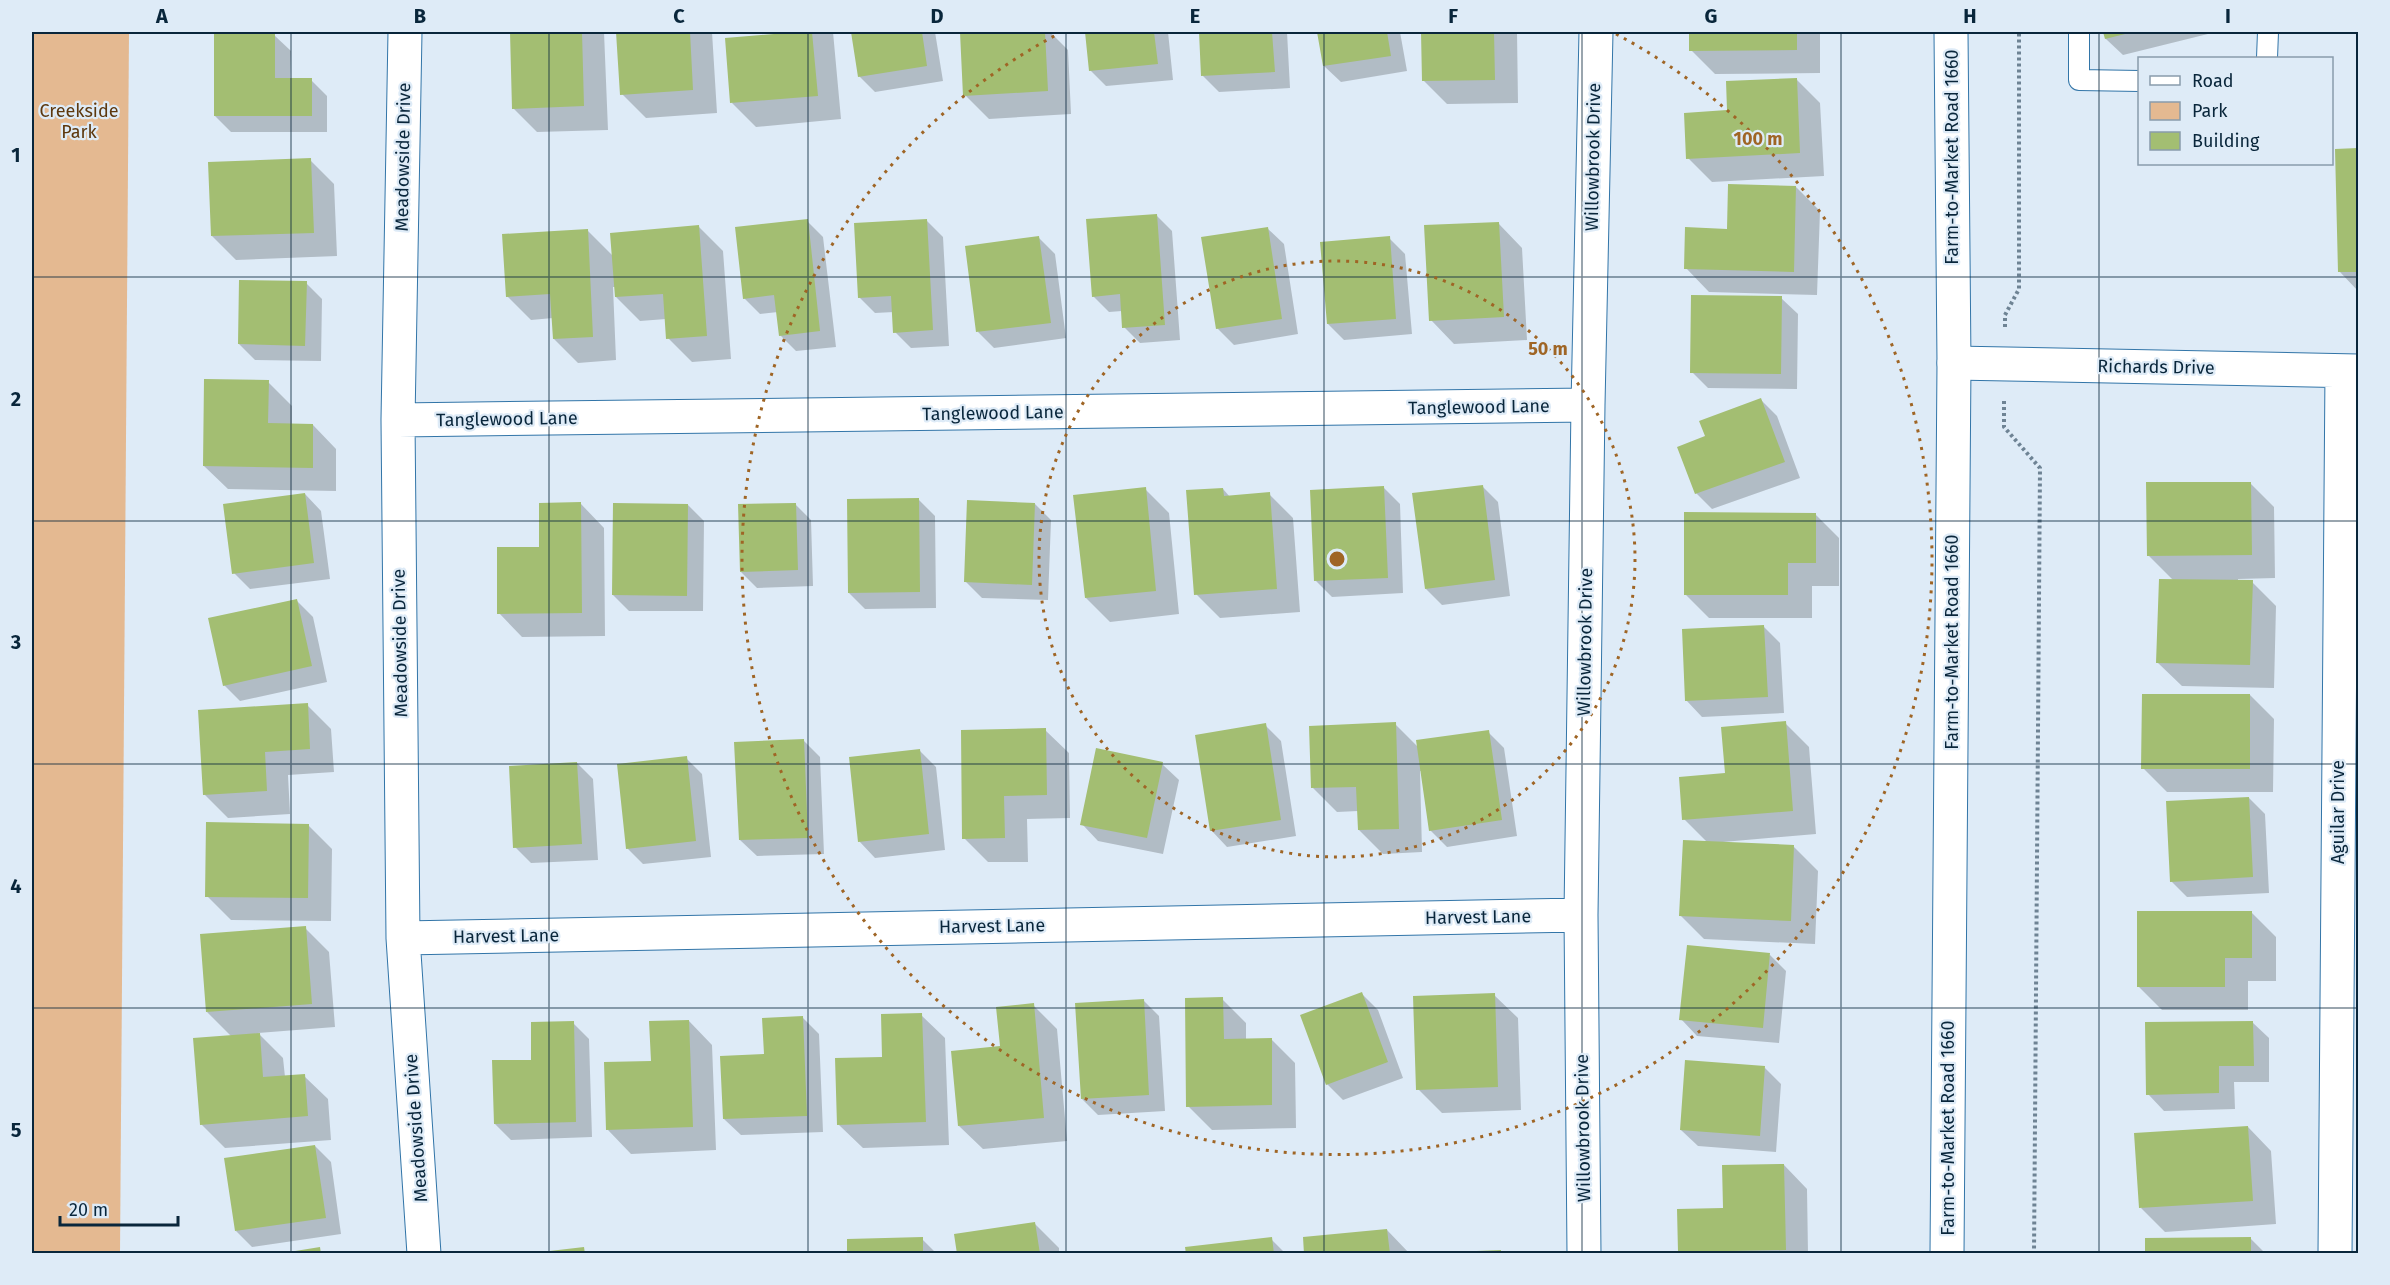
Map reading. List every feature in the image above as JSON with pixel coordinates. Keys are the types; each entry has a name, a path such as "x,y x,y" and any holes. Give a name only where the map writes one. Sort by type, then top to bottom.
{"street":[{"name":"Meadowside Drive","path":"405,32 398,420 403,938 424,1254"},
{"name":"Willowbrook Drive","path":"1584,1254 1581,915 1596,32"},
{"name":"Farm-to-Market Road 1660","path":"1947,1254 1954,363 1951,32"},
{"name":"Richards Drive","path":"1954,363 2350,371"},
{"name":"Aguilar Drive","path":"2335,1254 2350,371"},
{"name":"Tanglewood Lane","path":"398,420 1588,405"},
{"name":"Harvest Lane","path":"403,938 1581,915"}],"lane":[{"path":"2079,32 2079,80 2138,81"},
{"path":"2267,57 2268,32"}],"path":[{"path":"2005,315 2019,289 2019,32"},
{"path":"2004,427 2040,468 2034,1254"}],"green space":[{"name":"Creekside Park","path":"32,32 129,32 120,1253 32,1253"}],"building":[{"path":"510,32 582,32 584,106 512,109"},
{"path":"616,32 690,32 693,90 620,95"},
{"path":"774,32 812,32 818,96 730,103 725,38 774,34"},
{"path":"851,32 922,32 927,66 858,77"},
{"path":"960,32 1045,32 1048,91 963,96"},
{"path":"1085,32 1154,32 1158,64 1089,71"},
{"path":"1199,32 1272,32 1275,72 1201,76"},
{"path":"1317,32 1387,32 1391,56 1323,66"},
{"path":"1421,32 1494,32 1495,80 1422,81"},
{"path":"1689,32 1797,32 1797,50 1689,51"},
{"path":"2103,32 2133,32 2105,39"},
{"path":"214,33 275,33 275,78 312,78 312,116 214,116"},
{"path":"1797,78 1800,153 1686,159 1684,113 1727,110 1726,81"},
{"path":"2358,148 2358,272 2338,272 2335,149"},
{"path":"311,158 314,233 211,236 208,162"},
{"path":"1728,184 1796,186 1794,272 1684,269 1685,227 1727,229"},
{"path":"1157,214 1165,325 1122,328 1120,294 1092,297 1086,219"},
{"path":"808,219 820,331 779,336 774,295 743,299 735,227"},
{"path":"927,219 933,330 893,333 891,296 858,298 854,223"},
{"path":"1499,222 1504,317 1429,321 1424,225"},
{"path":"699,225 707,336 666,339 663,294 615,297 610,233"},
{"path":"1268,227 1282,319 1216,329 1201,237"},
{"path":"588,229 593,337 553,339 550,294 506,297 502,234"},
{"path":"1039,236 1051,323 976,332 965,246"},
{"path":"1390,236 1396,319 1327,324 1320,242"},
{"path":"239,280 307,281 305,346 238,344"},
{"path":"1691,295 1782,296 1781,374 1690,373"},
{"path":"204,379 269,380 268,423 313,424 313,468 203,466"},
{"path":"1761,398 1785,462 1695,494 1677,447 1705,436 1699,421"},
{"path":"2146,482 2251,482 2252,555 2147,556"},
{"path":"1483,485 1495,580 1425,589 1412,493"},
{"path":"1384,486 1388,578 1314,581 1310,490"},
{"path":"1146,487 1156,591 1085,598 1073,495"},
{"path":"1223,488 1224,496 1270,492 1277,589 1194,595 1186,490"},
{"path":"305,493 314,563 232,574 223,504"},
{"path":"919,498 920,592 848,593 847,499"},
{"path":"967,500 1035,503 1032,585 964,582"},
{"path":"581,502 582,613 497,614 497,547 539,547 539,503"},
{"path":"613,503 688,504 687,596 612,595"},
{"path":"796,503 798,570 740,572 738,504"},
{"path":"1684,512 1816,513 1816,563 1788,563 1788,595 1684,595"},
{"path":"2159,579 2253,580 2250,665 2156,663"},
{"path":"297,599 312,666 223,686 208,618"},
{"path":"1764,625 1768,697 1685,701 1682,629"},
{"path":"2142,694 2250,694 2250,769 2141,769"},
{"path":"308,703 310,749 265,752 267,791 203,795 198,710"},
{"path":"1786,721 1793,811 1682,820 1679,777 1725,773 1721,727"},
{"path":"1396,722 1399,829 1358,830 1356,787 1311,788 1309,726"},
{"path":"1266,723 1281,820 1210,831 1195,735"},
{"path":"1046,728 1047,795 1004,796 1005,838 962,839 961,730"},
{"path":"1489,730 1502,820 1429,831 1416,740"},
{"path":"804,739 808,838 739,840 734,742"},
{"path":"1096,748 1163,762 1147,838 1080,825"},
{"path":"920,749 929,834 858,842 849,757"},
{"path":"687,756 696,841 626,849 617,764"},
{"path":"577,762 582,844 513,848 509,766"},
{"path":"2249,797 2253,877 2170,882 2166,801"},
{"path":"206,822 309,824 308,898 205,897"},
{"path":"1683,840 1794,845 1791,921 1679,916"},
{"path":"2137,911 2252,911 2252,958 2225,958 2225,987 2137,987"},
{"path":"306,926 312,1004 206,1012 200,934"},
{"path":"1687,945 1770,953 1763,1028 1679,1020"},
{"path":"1362,992 1388,1062 1326,1085 1300,1015"},
{"path":"1495,993 1498,1087 1416,1090 1413,996"},
{"path":"1223,997 1224,1039 1272,1038 1272,1105 1186,1107 1185,998"},
{"path":"1144,999 1149,1095 1081,1099 1075,1003"},
{"path":"1034,1003 1044,1118 958,1126 951,1051 1000,1046 996,1007"},
{"path":"922,1013 926,1122 837,1125 835,1058 882,1057 881,1014"},
{"path":"803,1016 807,1116 723,1119 720,1056 764,1054 762,1018"},
{"path":"689,1020 693,1127 606,1130 604,1062 651,1061 649,1021"},
{"path":"574,1021 576,1122 494,1124 492,1060 531,1060 531,1022"},
{"path":"2253,1021 2254,1066 2219,1066 2219,1093 2146,1095 2145,1022"},
{"path":"260,1033 263,1077 305,1074 308,1116 200,1125 193,1038"},
{"path":"1685,1060 1765,1066 1760,1136 1680,1130"},
{"path":"2248,1126 2253,1201 2139,1208 2134,1133"},
{"path":"315,1145 326,1218 235,1231 224,1158"},
{"path":"1784,1164 1786,1250 1678,1252 1677,1209 1723,1208 1722,1165"},
{"path":"1035,1222 1040,1254 957,1254 954,1234"},
{"path":"1387,1229 1390,1254 1304,1254 1303,1237"},
{"path":"923,1237 923,1254 847,1254 847,1239"},
{"path":"1272,1237 1274,1254 1186,1254 1185,1247"},
{"path":"2251,1237 2251,1254 2145,1254 2145,1238"},
{"path":"320,1247 321,1254 289,1254 289,1252"},
{"path":"584,1247 585,1254 541,1254 541,1252"},
{"path":"1501,1250 1501,1254 1452,1254 1452,1252"}]}
